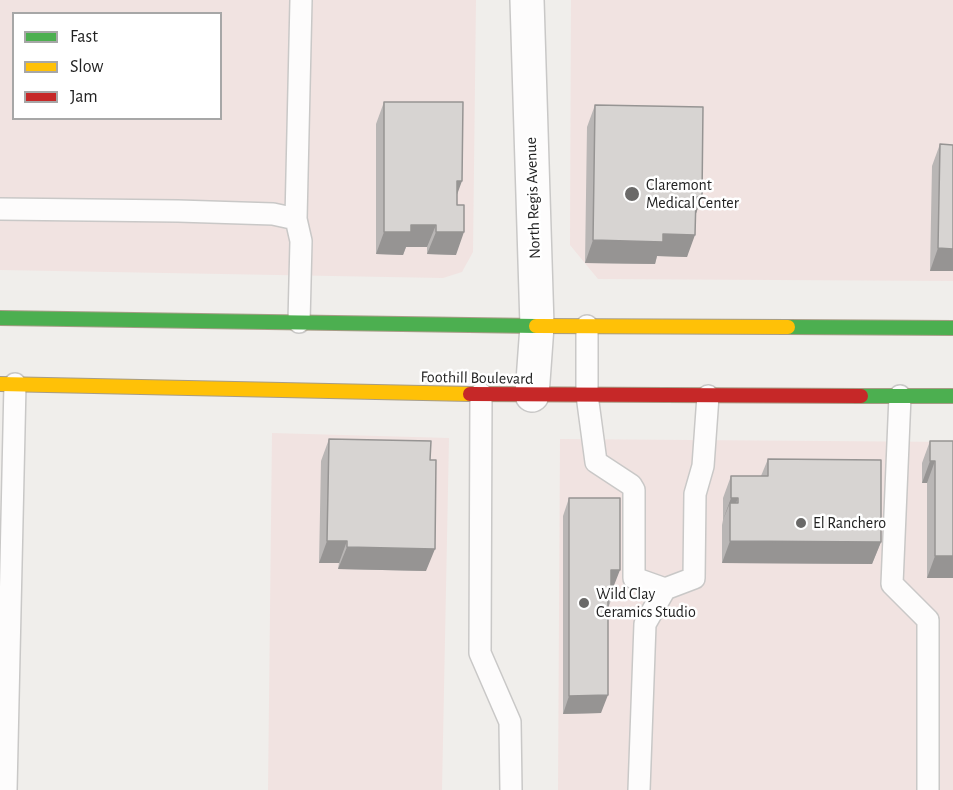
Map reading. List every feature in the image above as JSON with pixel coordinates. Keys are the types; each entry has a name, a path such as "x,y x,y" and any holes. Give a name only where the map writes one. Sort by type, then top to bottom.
{"main road":[{"path":"0,318 537,326 953,328"},
{"name":"Foothill Boulevard","path":"8,384 532,395 953,396"}],"street":[{"name":"North Regis Avenue","path":"527,0 537,326 532,395"}],"lane":[{"path":"299,322 301,241 296,219 301,0"},
{"path":"0,209 273,214 296,219"},
{"path":"587,326 587,395 596,462 631,485 634,490 634,578 665,589"},
{"path":"6,790 8,384"},
{"path":"481,394 480,653 510,722 511,790"},
{"path":"639,790 645,624 665,589 694,578 695,494 703,466 708,396"},
{"path":"900,396 892,584 928,620 928,790"}],"shaded area":[{"path":"0,0 476,0 473,252 462,272 443,278 0,270"},
{"path":"571,0 953,0 953,281 598,279 570,245"},
{"path":"272,433 449,438 442,790 268,790"},
{"path":"560,439 953,442 953,790 558,790"}],"building":[{"path":"384,102 463,102 462,181 457,181 457,205 464,205 464,232 436,232 436,225 411,225 411,232 384,232"},
{"path":"595,105 703,107 702,197 696,197 695,235 663,234 663,242 593,240"},
{"path":"940,144 953,145 953,249 938,248"},
{"path":"329,439 431,441 430,460 436,460 435,549 347,547 347,541 327,541"},
{"path":"930,441 953,441 953,556 935,556 935,461 930,461"},
{"name":"El Ranchero","path":"768,459 881,460 881,542 730,541 730,503 738,503 738,498 731,498 731,476 768,476"},
{"name":"Wild Clay Ceramics Studio","path":"569,498 620,498 620,570 611,570 611,600 608,600 608,695 569,696"}],"traffic: fast":[{"path":"0,318 536,326"},
{"path":"788,327 953,328"},
{"path":"861,396 953,396"}],"traffic: slow":[{"path":"536,326 788,327"},
{"path":"0,384 470,394"}],"traffic: jam":[{"path":"470,394 861,396"}],"place":[{"name":"Claremont Medical Center","path":"632,194"},
{"name":"El Ranchero","path":"801,523"},
{"name":"Wild Clay Ceramics Studio","path":"584,603"}]}
